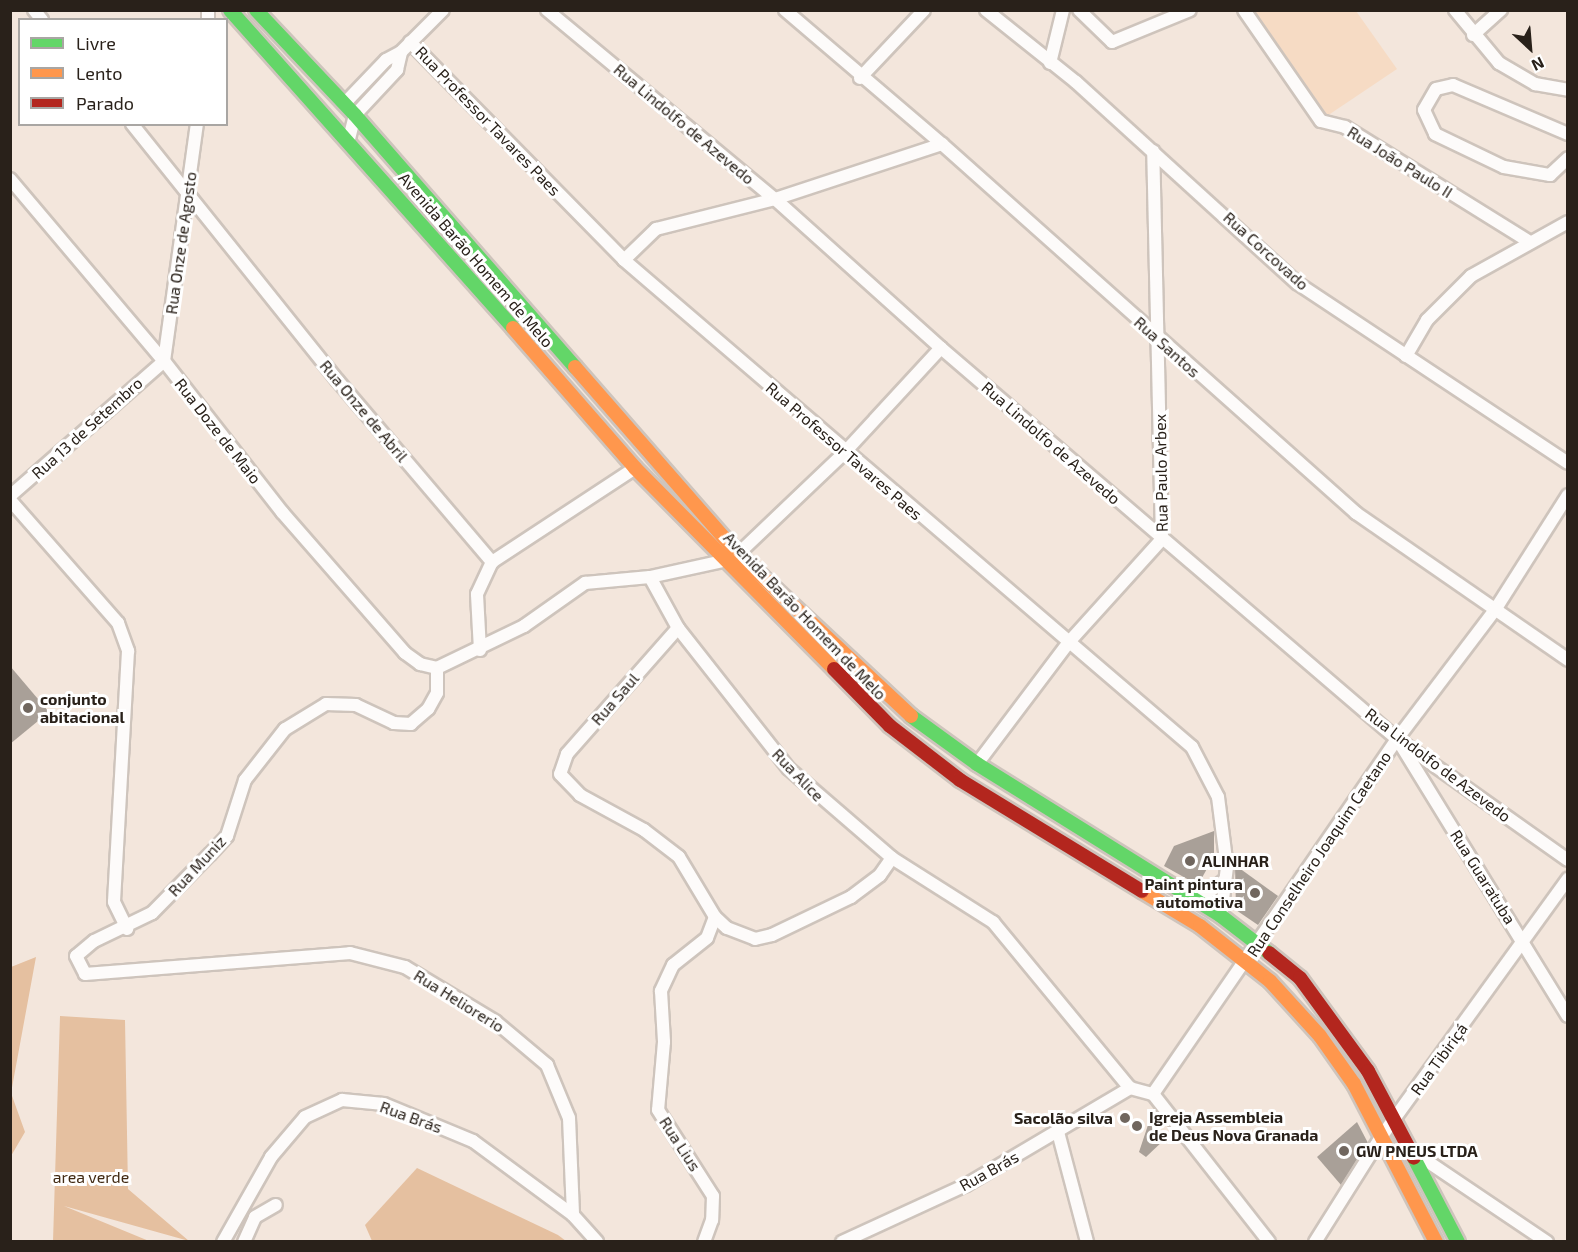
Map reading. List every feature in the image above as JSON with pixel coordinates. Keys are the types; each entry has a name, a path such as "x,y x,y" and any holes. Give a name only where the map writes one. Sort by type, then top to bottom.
{"main road":[{"name":"Avenida Barão Homem de Melo","path":"230,10 349,139 635,468 689,522 733,557 902,710 977,764 1221,916 1258,942 1300,978 1337,1024 1395,1120 1458,1242"},
{"name":"Avenida Barão Homem de Melo","path":"256,10 355,115 825,664 890,726 960,780 1248,960 1320,1036 1354,1084 1436,1242"}],"street":[{"path":"344,104 386,60 401,52 443,10"},
{"name":"Rua Lindolfo de Azevedo","path":"546,10 775,199 941,348 1397,739 1568,860"},
{"name":"Rua Santos","path":"785,10 860,78 942,144 1158,339 1356,513 1568,660"},
{"path":"860,78 924,10"},
{"name":"Rua Corcovado","path":"986,10 1153,151 1297,283 1568,463"},
{"path":"1050,63 1063,10"},
{"path":"1079,10 1112,42 1190,10"},
{"name":"Rua João Paulo II","path":"1244,10 1321,121 1345,127 1530,242"},
{"path":"1455,10 1473,35 1499,63 1534,84 1566,87"},
{"path":"1473,35 1501,10"},
{"name":"Rua Professor Tavares Paes","path":"410,42 624,260 844,453 1192,747 1218,797 1225,880 1221,916"},
{"path":"349,139 355,115 397,70 401,52"},
{"path":"1568,134 1453,85 1436,89 1424,110 1436,134 1504,167 1536,176 1559,171 1568,158"},
{"name":"Rua Onze de Abril","path":"134,126 190,192 338,381 492,562"},
{"name":"Rua Onze de Agosto","path":"164,361 190,192 197,126"},
{"path":"624,260 656,229 775,199 942,144"},
{"name":"Rua Paulo Arbex","path":"977,764 1069,642 1162,539 1153,151"},
{"name":"Rua Doze de Maio","path":"11,180 164,361 282,512 405,653 420,664 436,668"},
{"path":"1406,357 1427,320 1471,276 1568,222"},
{"path":"436,668 480,650 585,583 650,577 733,557 844,453 941,348"},
{"name":"Rua 13 de Setembro","path":"10,498 164,361"},
{"path":"480,650 477,594 492,562 635,468"},
{"name":"Rua Conselheiro Joaquim Caetano","path":"1153,1094 1248,960 1397,739 1495,610 1568,495"},
{"path":"10,498 118,623 129,651 114,902 127,929"},
{"name":"Rua Alice","path":"650,577 678,628 789,769 892,858 993,922 1130,1088"},
{"name":"Rua Saul","path":"678,628 567,754 560,774 580,795 644,830 679,857 715,916"},
{"name":"Rua Muniz","path":"76,956 93,941 127,929 152,914 227,836 245,780 285,729 326,704 356,705 394,723 411,724 428,709 437,693 436,668"},
{"name":"Rua Guaratuba","path":"1397,739 1568,1016"},
{"path":"715,916 727,928 755,939 772,935 851,897 880,875 892,858"},
{"name":"Rua Tibiriçá","path":"1315,1242 1382,1137 1568,879"},
{"path":"1197,901 1225,880"},
{"name":"Rua Lius","path":"704,1242 713,1196 658,1110 664,1042 661,991 673,965 707,938 715,916"},
{"name":"Rua Heliorerio","path":"76,956 85,974 350,953 405,967 496,1022 547,1065 569,1118 573,1215"},
{"path":"1130,1088 1153,1094 1269,1242"},
{"name":"Rua Brás","path":"843,1242 966,1185 1130,1088"},
{"name":"Rua Brás","path":"223,1242 271,1157 305,1117 342,1100 384,1104 473,1141 573,1215 597,1242"},
{"path":"1058,1132 1087,1242"},
{"path":"1412,1150 1547,1242"},
{"path":"244,1242 255,1217 276,1205"}],"shaded area":[{"path":"1246,11 1356,11 1397,69 1321,120"}],"green space":[{"path":"36,957 11,1093 11,967"},
{"name":"area verde","path":"60,1016 125,1020 128,1189 189,1241 64,1206 149,1241 53,1241"},
{"path":"11,1093 25,1132 11,1156"},
{"path":"417,1168 558,1235 566,1241 372,1241 365,1225"}],"building":[{"name":"conjunto abitacional","path":"10,666 49,712 10,744"},
{"name":"ALINHAR","path":"1214,831 1214,856 1198,885 1164,866 1174,846"},
{"name":"Paint pintura automotiva","path":"1235,865 1278,896 1258,925 1236,910"},
{"path":"1149,1122 1165,1139 1146,1157 1139,1152"},
{"name":"GW PNEUS LTDA","path":"1357,1122 1368,1143 1341,1185 1317,1157"}],"traffic: fast":[{"path":"230,10 513,328"},
{"path":"256,10 355,115 575,367"},
{"path":"911,716 977,764 1221,916 1269,953"},
{"path":"1414,1158 1458,1242"}],"traffic: slow":[{"path":"513,328 635,468 834,669"},
{"path":"575,367 738,554 911,716"},
{"path":"1142,891 1200,926 1270,981 1320,1036 1354,1084 1436,1242"}],"traffic: jam":[{"path":"834,669 890,726 960,780 1142,891"},
{"path":"1269,953 1300,978 1368,1071 1414,1158"}],"place":[{"name":"conjunto abitacional","path":"28,708"},
{"name":"ALINHAR","path":"1190,861"},
{"name":"Paint pintura automotiva","path":"1255,893"},
{"name":"Sacolão silva","path":"1125,1118"},
{"name":"Igreja Assembleia de Deus Nova Granada","path":"1137,1126"},
{"name":"GW PNEUS LTDA","path":"1344,1151"}]}
